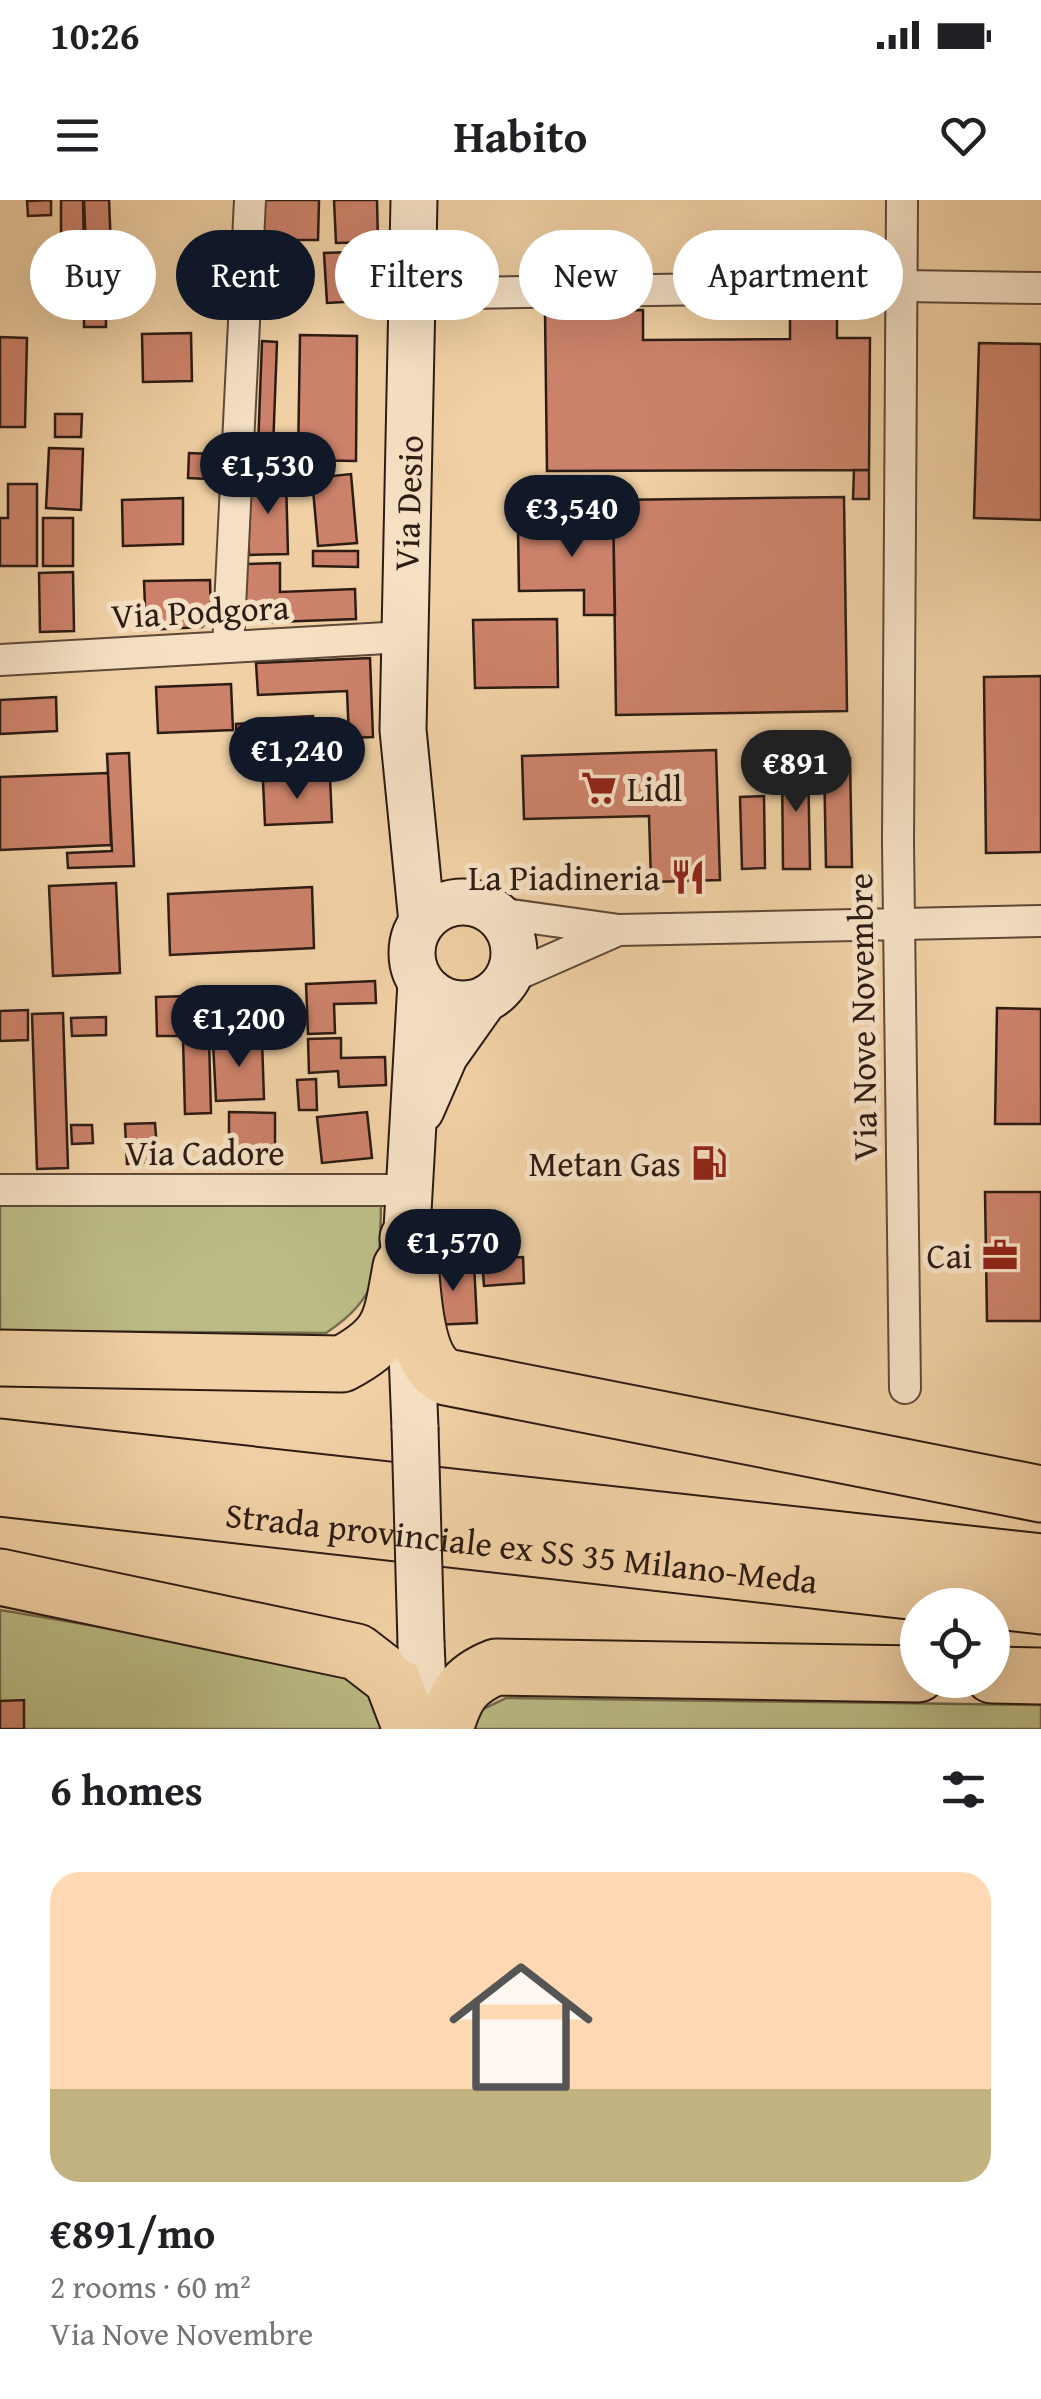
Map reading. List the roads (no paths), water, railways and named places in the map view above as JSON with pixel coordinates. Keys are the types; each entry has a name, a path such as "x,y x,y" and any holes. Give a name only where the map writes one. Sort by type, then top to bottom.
{"highway":[{"path":"0,1358 342,1364 375,1346 390,1324 408,1219"},
{"path":"408,1219 420,1341 428,1362 446,1376 1041,1494"},
{"name":"Strada provinciale ex SS 35 Milano-Meda","path":"0,1446 1041,1562"},
{"name":"Strada provinciale ex SS 35 Milano-Meda","path":"0,1488 1041,1606"},
{"path":"0,1577 358,1652 392,1680 411,1729"},
{"path":"444,1729 455,1695 472,1676 496,1667 900,1674"},
{"path":"1010,1675 1041,1676"}],"street":[{"path":"228,647 250,200"},
{"name":"Via Desio","path":"414,200 403,730 422,922"},
{"name":"Via Nove Novembre","path":"902,200 902,230"},
{"path":"903,286 1041,288"},
{"path":"499,292 673,289"},
{"name":"Via Nove Novembre","path":"902,320 898,921 905,1388"},
{"name":"Via Podgora","path":"0,660 404,636"},
{"name":"Via Desio","path":"410,806 483,907"},
{"path":"425,1729 408,1219 416,1121 420,982 412,952 422,922 451,902 619,930 898,921 1041,922"},
{"path":"416,1121 446,1056 496,989 514,944 483,907"},
{"path":"420,982 450,1003 496,989 619,930"},
{"name":"Via Cadore","path":"0,1190 408,1219"}],"place":[{"name":"Lidl","path":"599,788"},
{"name":"La Piadineria","path":"688,877"},
{"name":"Metan Gas","path":"709,1163"},
{"name":"Cai","path":"1000,1255"}]}
